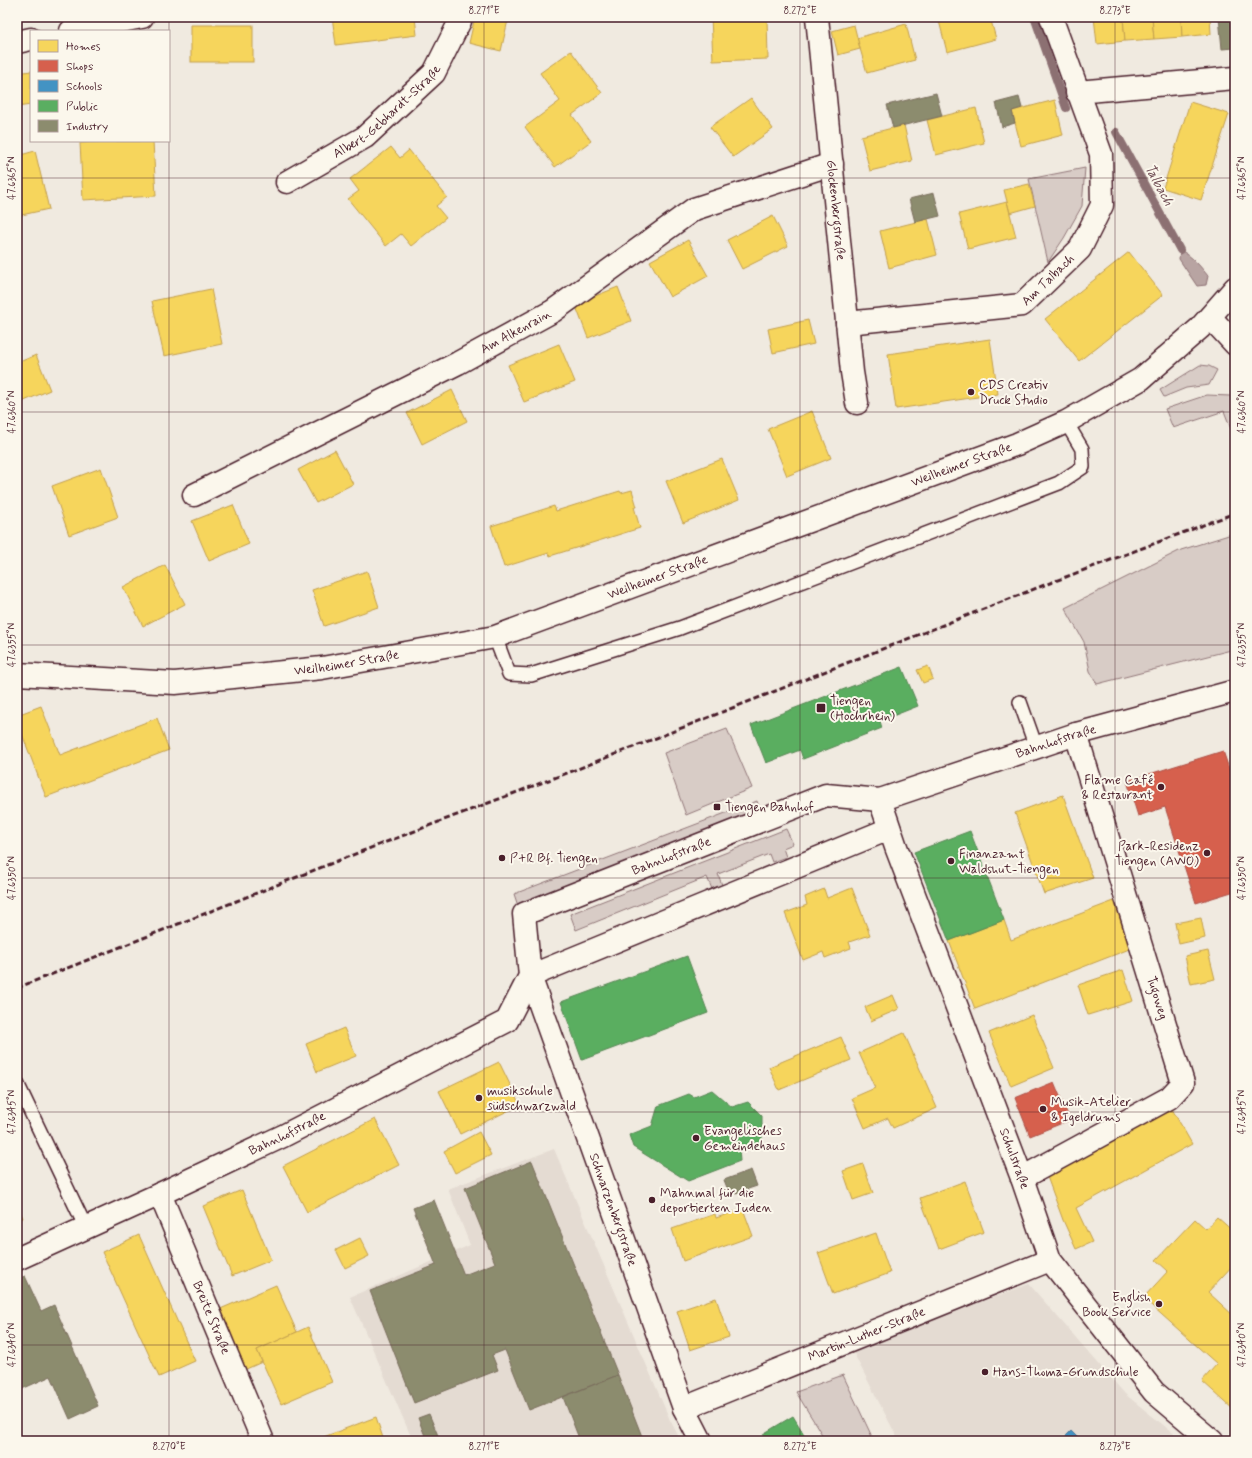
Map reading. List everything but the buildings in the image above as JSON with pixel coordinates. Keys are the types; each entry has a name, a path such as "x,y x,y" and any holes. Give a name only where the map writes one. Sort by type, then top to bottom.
{"street":[{"path":"76,30 142,17"},
{"name":"Albert-Gebhardt-Straße","path":"287,182 365,137 434,72 461,17"},
{"name":"Glockenbergstraße","path":"817,17 852,372 857,403"},
{"name":"Am Talbach","path":"847,323 1022,305 1080,249 1102,205 1101,154 1077,92 1051,17"},
{"path":"17,42 30,39"},
{"path":"1077,92 1235,78"},
{"name":"Am Alkenrain","path":"194,495 458,363 553,310 694,209 832,164"},
{"name":"Weilheimer Straße","path":"17,674 175,683 322,668 495,637 1016,444 1066,422 1141,379 1200,328 1235,288"},
{"path":"1210,317 1235,344"},
{"name":"Bahnhofstraße","path":"17,1259 283,1136 507,1021 530,976 524,914 826,795 880,800 1076,734 1235,691"},
{"name":"Tugoweg","path":"1022,1178 1169,1098 1183,1083 1076,734"},
{"path":"530,976 889,829 880,800"},
{"name":"Schulstraße","path":"889,829 1022,1178 1050,1260 1154,1392 1212,1441"},
{"name":"Schwarzenbergstraße","path":"530,976 684,1408 701,1441"},
{"name":"Breite Straße","path":"160,1194 263,1441"},
{"name":"Martin-Luther-Straße","path":"684,1408 1050,1260"}],"lane":[{"path":"495,637 509,674 531,675 680,628 1059,483 1083,467 1082,449 1066,422"},
{"path":"1020,702 1036,747"},
{"path":"17,1083 86,1228"}],"shaded area":[{"path":"1085,168 1082,206 1064,238 1048,262 1029,179"},
{"path":"1180,250 1192,258 1208,276 1206,285 1197,286 1179,259"},
{"path":"1200,365 1209,366 1217,370 1209,385 1186,388 1164,397 1160,390"},
{"path":"1207,395 1230,396 1235,398 1235,427 1231,429 1224,411 1173,428 1165,409"},
{"path":"1235,533 1235,649 1097,684 1090,671 1084,642 1065,608 1181,550"},
{"path":"727,729 752,788 686,815 664,753"},
{"path":"757,801 761,812 518,906 514,894"},
{"path":"786,829 793,844 783,848 786,857 772,862 769,854 718,874 722,885 712,889 707,877 576,930 570,914"},
{"path":"554,1149 670,1420 681,1441 413,1441 350,1297 470,1245 448,1189"},
{"name":"Hans-Thoma-Grundschule","path":"1029,1284 1125,1394 1183,1441 899,1441 852,1350"},
{"path":"843,1375 874,1441 826,1441 796,1392"}],"waterway":[{"name":"Talbach","path":"1034,17 1066,108"},
{"name":"Talbach","path":"1116,132 1180,250"}],"railway":[{"path":"17,988 360,852 575,770 1042,586 1235,513"}],"place":[{"name":"CDS Creativ Druck Studio","path":"971,392"},
{"name":"Tiengen (Hochrhein)","path":"821,708"},
{"name":"Flame Café & Restaurant","path":"1161,787"},
{"name":"Tiengen Bahnhof","path":"717,807"},
{"name":"Park-Residenz Tiengen (AWO)","path":"1207,853"},
{"name":"P+R Bf. Tiengen","path":"502,858"},
{"name":"Finanzamt Waldshut-Tiengen","path":"951,861"},
{"name":"musikschule südschwarzwald","path":"479,1098"},
{"name":"Musik-Atelier & Igeldrums","path":"1043,1109"},
{"name":"Evangelisches Gemeindehaus","path":"696,1138"},
{"name":"Mahnmal für die deportierten Juden","path":"652,1200"},
{"name":"English Book Service","path":"1159,1304"},
{"name":"Hans-Thoma-Grundschule","path":"985,1372"}]}
